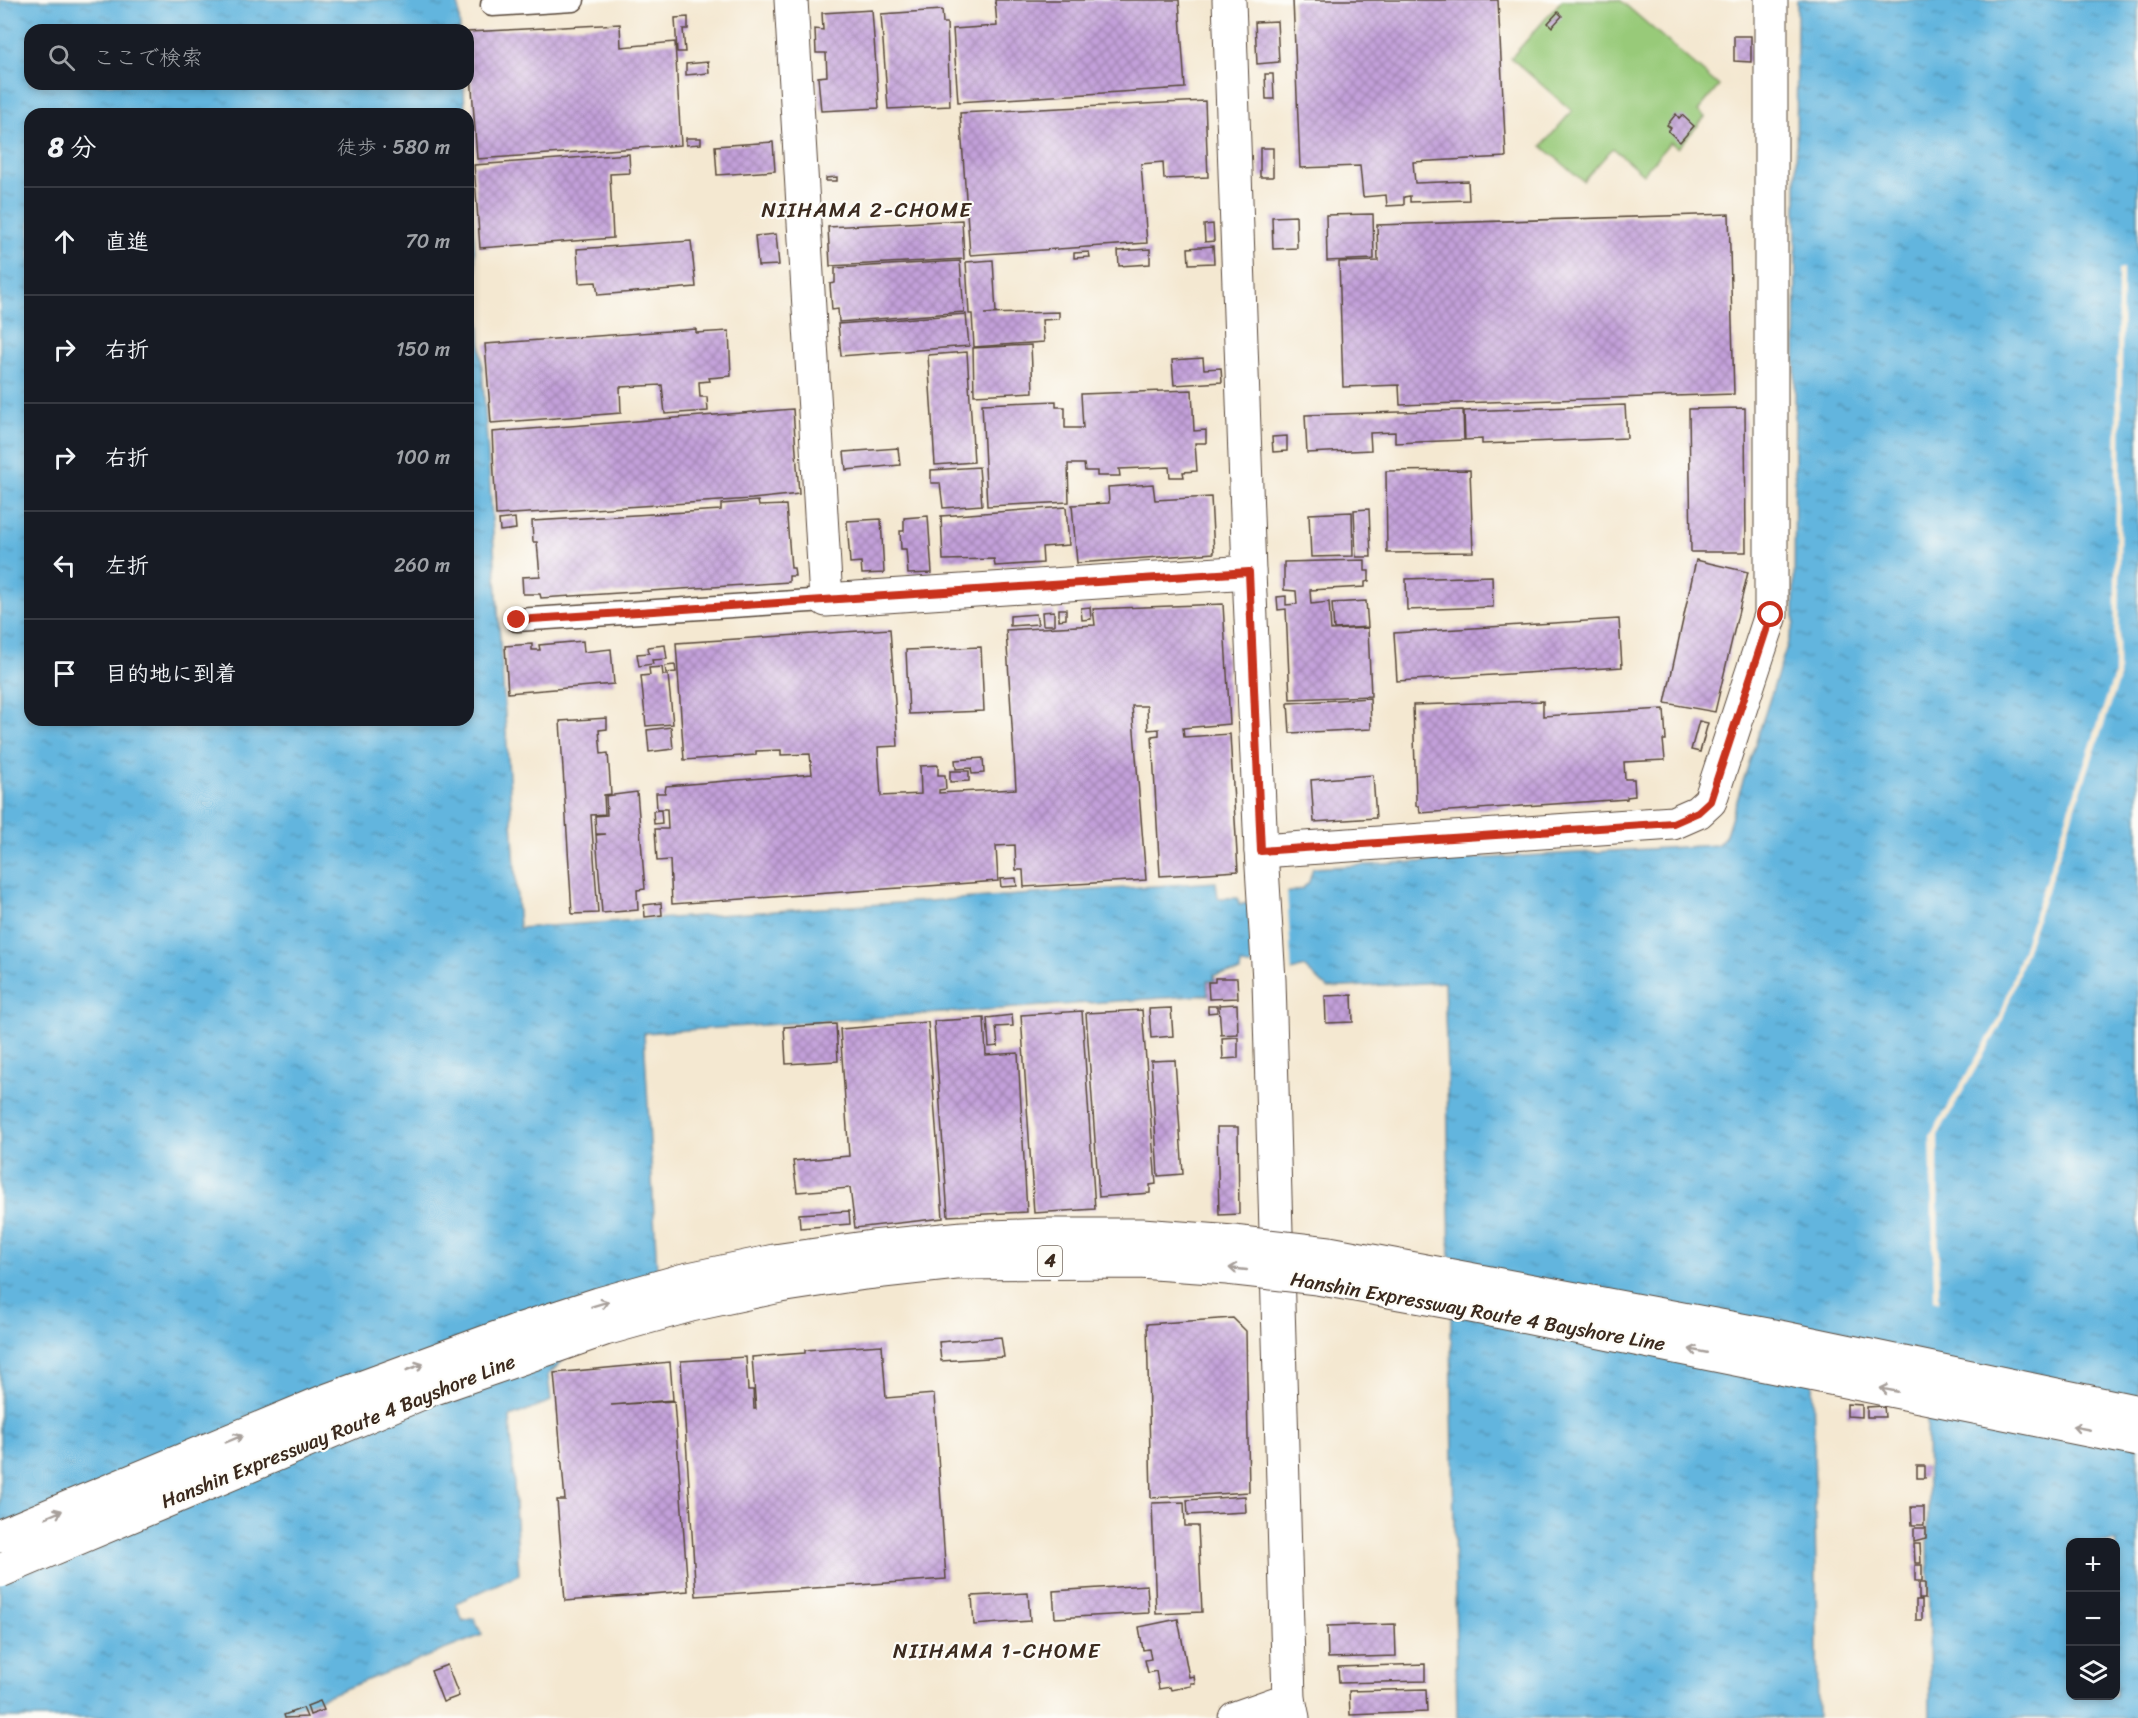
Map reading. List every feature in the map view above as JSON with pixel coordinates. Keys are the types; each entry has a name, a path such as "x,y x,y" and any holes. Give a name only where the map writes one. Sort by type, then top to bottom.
{"main road":[{"path":"791,0 826,600 1249,572"},
{"path":"1229,0 1249,572 1269,980 1297,1712 1235,1718"},
{"path":"1261,851 1673,823 1698,812 1710,801 1771,615 1771,0"},
{"name":"Hanshin Expressway Route 4 Bayshore Line","path":"0,1536 328,1400 516,1331 599,1304 684,1280 774,1261 872,1246 963,1238 1142,1235 1329,1253 1784,1338 2138,1412"},
{"name":"Hanshin Expressway Route 4 Bayshore Line","path":"0,1571 429,1390 605,1329 691,1305 780,1286 865,1273 956,1263 1139,1262 1227,1268 1317,1278 1455,1302 2138,1440"}],"street":[{"path":"492,5 573,0"},
{"path":"517,620 826,600"}],"green space":[{"path":"1562,0 1620,0 1719,86 1698,111 1705,117 1678,148 1670,142 1643,174 1613,148 1583,181 1542,146 1572,111 1511,58"}],"water":[{"path":"0,0 458,0 460,24 24,24 24,90 464,90 465,108 24,108 24,726 474,726 474,243 519,928 1216,882 1218,898 1238,898 1239,905 1302,889 1309,882 1313,868 1717,845 1725,837 1794,624 1797,0 2138,0 2138,1718 1930,1718 1927,1416 1813,1373 1818,1718 1457,1718 1444,982 1327,988 1304,967 1292,971 1241,965 1240,972 1214,975 1214,981 1207,981 1208,995 644,1033 657,1270 548,1375 551,1401 510,1417 519,1574 456,1603 463,1621 474,1618 482,1635 270,1718 0,1718"}],"pier":[{"path":"2123,269 2119,681 2001,1025 1938,1135 1939,1302 1934,1300 1930,1136 1999,1019 2114,675 2118,270"},
{"path":"1287,890 1292,974 1252,970 1249,900"}],"building":[{"path":"995,0 1179,0 1185,88 958,102 953,29 997,26"},
{"path":"1293,0 1498,0 1506,157 1413,162 1415,183 1468,181 1469,200 1410,202 1410,196 1404,197 1404,205 1387,206 1386,195 1363,197 1360,166 1300,168"},
{"path":"872,10 879,108 821,111 818,77 827,76 826,53 816,53 815,29 823,30 822,13"},
{"path":"942,10 943,23 947,23 950,106 888,109 881,14"},
{"path":"1558,12 1562,16 1552,27 1548,23"},
{"path":"688,17 688,29 683,29 685,52 677,52 675,18"},
{"path":"1277,21 1279,62 1257,64 1255,22"},
{"path":"620,24 621,47 675,42 681,145 477,159 472,90 474,90 474,32"},
{"path":"1734,36 1751,36 1751,62 1734,61"},
{"path":"708,62 709,73 686,75 686,64"},
{"path":"1265,74 1273,74 1274,99 1266,99"},
{"path":"1205,101 1208,177 1164,179 1163,162 1141,164 1147,243 970,255 960,113"},
{"path":"1676,114 1679,118 1682,115 1694,126 1680,142 1668,131 1671,128 1667,125"},
{"path":"686,138 701,138 701,144 686,145"},
{"path":"773,142 775,171 717,175 715,146"},
{"path":"1260,148 1273,148 1273,177 1260,177"},
{"path":"629,154 630,173 610,174 613,238 480,248 474,165"},
{"path":"837,177 837,181 826,181 826,178"},
{"path":"1373,214 1374,259 1327,261 1326,215"},
{"path":"1729,214 1734,394 1400,405 1399,385 1343,387 1339,262 1378,261 1377,225"},
{"path":"1296,216 1297,248 1273,249 1272,217"},
{"path":"962,220 964,259 830,266 828,227"},
{"path":"1213,224 1214,241 1205,242 1204,225"},
{"path":"776,234 779,265 758,266 755,236"},
{"path":"691,241 696,287 598,295 596,282 579,283 577,249"},
{"path":"1213,246 1214,263 1189,264 1188,248"},
{"path":"1150,249 1150,264 1119,266 1118,251"},
{"path":"1089,252 1090,257 1074,258 1074,253"},
{"path":"993,260 996,313 984,314 1059,312 1059,319 1042,320 1044,342 974,347 972,314 969,314 966,262"},
{"path":"960,261 964,312 839,322 838,309 832,310 830,284 835,283 835,268"},
{"path":"966,314 969,346 841,356 838,324"},
{"path":"696,329 696,333 729,331 731,376 709,378 710,381 699,382 700,397 707,397 708,411 665,414 662,385 620,387 621,413 491,423 485,344"},
{"path":"1031,345 1033,392 974,395 973,348"},
{"path":"967,352 974,462 935,465 928,355"},
{"path":"1203,358 1204,369 1221,368 1222,382 1174,385 1172,360"},
{"path":"1192,390 1194,431 1206,430 1206,443 1195,443 1197,471 1183,472 1184,477 1170,477 1169,467 1119,469 1120,476 1097,476 1097,471 1085,471 1084,464 1068,464 1069,502 987,506 982,404 1056,401 1056,407 1065,407 1065,428 1083,428 1081,394"},
{"path":"1625,405 1627,438 1482,444 1482,439 1465,440 1464,411"},
{"path":"1745,408 1746,552 1691,552 1689,409"},
{"path":"793,409 799,494 496,515 492,432"},
{"path":"1463,410 1464,440 1395,443 1395,432 1370,433 1371,450 1307,453 1305,415"},
{"path":"1287,436 1287,451 1273,452 1272,437"},
{"path":"898,448 900,465 846,470 844,452"},
{"path":"979,467 982,505 943,508 940,483 931,483 931,470"},
{"path":"1470,470 1473,552 1387,553 1386,471"},
{"path":"1153,484 1155,500 1211,497 1214,553 1077,563 1072,505 1109,503 1108,487"},
{"path":"758,501 759,506 786,505 791,568 794,568 795,576 789,576 789,582 541,598 540,594 523,594 522,577 540,576 537,542 533,542 532,521 721,510 721,504"},
{"path":"1066,507 1069,545 1042,547 1043,563 995,566 994,559 943,560 941,516"},
{"path":"1369,509 1371,557 1356,557 1354,510"},
{"path":"1352,512 1353,556 1311,557 1309,514"},
{"path":"928,516 932,573 908,574 906,549 901,549 900,531 904,531 904,518"},
{"path":"515,518 516,529 500,531 499,520"},
{"path":"881,519 884,573 862,574 861,562 850,563 847,521"},
{"path":"1365,560 1365,571 1369,571 1369,581 1365,582 1365,587 1310,590 1311,604 1329,602 1331,630 1368,628 1371,696 1290,699 1286,609 1278,610 1277,597 1286,596 1286,605 1297,604 1296,591 1284,590 1284,562"},
{"path":"1696,560 1748,572 1715,712 1665,703"},
{"path":"1492,576 1493,607 1407,610 1406,579"},
{"path":"1366,601 1368,627 1334,629 1332,603"},
{"path":"1223,604 1230,724 1183,728 1184,737 1230,734 1238,871 1160,876 1152,736 1159,735 1159,729 1148,730 1147,706 1132,706 1146,880 1024,887 1023,870 1016,870 1015,845 996,846 998,881 672,904 670,860 657,861 655,829 668,829 667,809 657,809 656,793 665,793 666,786 812,774 810,754 781,755 781,750 756,751 756,755 684,760 676,643 890,629 898,746 878,747 881,796 921,794 920,766 938,765 938,775 945,775 946,789 939,790 939,793 1016,789 1006,630 1095,625 1093,609"},
{"path":"1090,607 1091,619 1082,620 1081,608"},
{"path":"1059,609 1066,609 1066,619 1059,620"},
{"path":"1054,611 1054,625 1043,625 1042,612"},
{"path":"1036,614 1038,624 1010,626 1010,616"},
{"path":"1619,619 1622,667 1397,681 1394,633"},
{"path":"583,641 584,652 611,649 614,684 508,693 505,646 532,644 532,650 540,650 539,645"},
{"path":"665,645 667,659 652,660 653,664 639,666 637,654 649,653 648,647"},
{"path":"981,647 984,711 909,714 906,650"},
{"path":"675,665 676,672 666,673 665,666"},
{"path":"662,667 663,675 668,675 673,724 646,726 641,676 650,675 649,668"},
{"path":"1370,698 1371,729 1290,733 1288,703"},
{"path":"1543,701 1543,716 1664,709 1665,760 1624,762 1625,779 1634,779 1635,796 1627,797 1627,799 1420,813 1419,806 1416,806 1413,705"},
{"path":"607,718 607,729 599,730 601,754 608,753 611,794 604,795 605,814 591,815 598,913 572,914 560,721"},
{"path":"1699,721 1708,723 1700,752 1691,750"},
{"path":"671,727 673,749 649,752 647,730"},
{"path":"983,758 984,773 972,774 971,768 956,769 955,760"},
{"path":"950,771 969,771 969,781 950,782"},
{"path":"1373,775 1376,818 1314,822 1311,780"},
{"path":"637,792 645,889 637,890 638,910 602,913 596,835 606,834 596,834 595,816 607,815 606,796"},
{"path":"661,810 662,823 654,824 653,811"},
{"path":"1016,878 1017,886 1001,887 1000,879"},
{"path":"661,903 662,915 645,917 644,905"},
{"path":"1215,978 1237,978 1238,998 1209,999 1208,982 1215,982"},
{"path":"1352,995 1353,1022 1326,1023 1325,996"},
{"path":"1237,1004 1238,1034 1221,1035 1219,1005"},
{"path":"1208,1006 1217,1006 1217,1012 1208,1013"},
{"path":"1171,1008 1173,1036 1151,1038 1149,1009"},
{"path":"1142,1010 1156,1184 1150,1185 1150,1193 1099,1197 1086,1013"},
{"path":"1082,1011 1095,1209 1034,1213 1021,1015"},
{"path":"1012,1015 1013,1026 996,1027 998,1046 989,1047 987,1018"},
{"path":"984,1018 986,1055 1018,1053 1027,1212 948,1216 934,1021"},
{"path":"928,1022 943,1218 855,1228 850,1188 797,1192 793,1161 849,1156 840,1029"},
{"path":"836,1024 838,1061 786,1064 784,1027"},
{"path":"1238,1037 1238,1058 1223,1059 1222,1038"},
{"path":"1175,1060 1183,1174 1158,1176 1151,1061"},
{"path":"1217,1127 1238,1127 1239,1214 1219,1215"},
{"path":"849,1211 850,1224 800,1228 799,1214"},
{"path":"1233,1318 1246,1331 1249,1492 1151,1498 1147,1324"},
{"path":"1001,1337 1004,1357 941,1361 939,1342"},
{"path":"882,1345 886,1398 934,1394 946,1579 696,1596 681,1361 746,1357 748,1390 753,1390 754,1409 756,1409 752,1357 805,1353 805,1350"},
{"path":"670,1362 673,1400 611,1405 674,1401 688,1591 565,1601 557,1500 565,1500 554,1373"},
{"path":"1847,1404 1862,1405 1862,1417 1847,1416"},
{"path":"1884,1406 1885,1417 1867,1417 1867,1407"},
{"path":"1917,1466 1925,1466 1925,1478 1917,1478"},
{"path":"1245,1496 1246,1512 1188,1515 1187,1500"},
{"path":"1184,1502 1185,1526 1198,1526 1202,1612 1156,1614 1152,1503"},
{"path":"1911,1507 1924,1507 1924,1525 1912,1525"},
{"path":"1914,1528 1926,1528 1926,1539 1914,1542"},
{"path":"1914,1544 1920,1544 1921,1563 1915,1563"},
{"path":"1915,1565 1922,1565 1922,1581 1915,1581"},
{"path":"1919,1583 1925,1583 1925,1599 1919,1599"},
{"path":"1147,1585 1149,1613 1055,1618 1053,1591"},
{"path":"1028,1593 1030,1621 974,1625 972,1596"},
{"path":"1916,1600 1922,1600 1922,1620 1916,1620"},
{"path":"1178,1619 1189,1677 1194,1676 1195,1683 1171,1690 1170,1687 1159,1689 1156,1671 1148,1673 1145,1660 1151,1659 1149,1649 1143,1650 1139,1627"},
{"path":"1395,1624 1396,1656 1328,1658 1327,1626"},
{"path":"1425,1664 1425,1681 1339,1683 1338,1667"},
{"path":"447,1665 459,1696 443,1702 431,1671"},
{"path":"1426,1689 1427,1712 1350,1715 1349,1691"},
{"path":"320,1701 324,1710 310,1715 307,1706"},
{"path":"303,1708 307,1717 285,1718 284,1715"}],"district":[{"name":"NIIHAMA 2-CHOME","path":"867,210"},
{"name":"NIIHAMA 1-CHOME","path":"997,1651"}],"route":[{"path":"517,620 1249,572 1261,851 1673,823 1698,812 1710,801 1771,615"}]}
